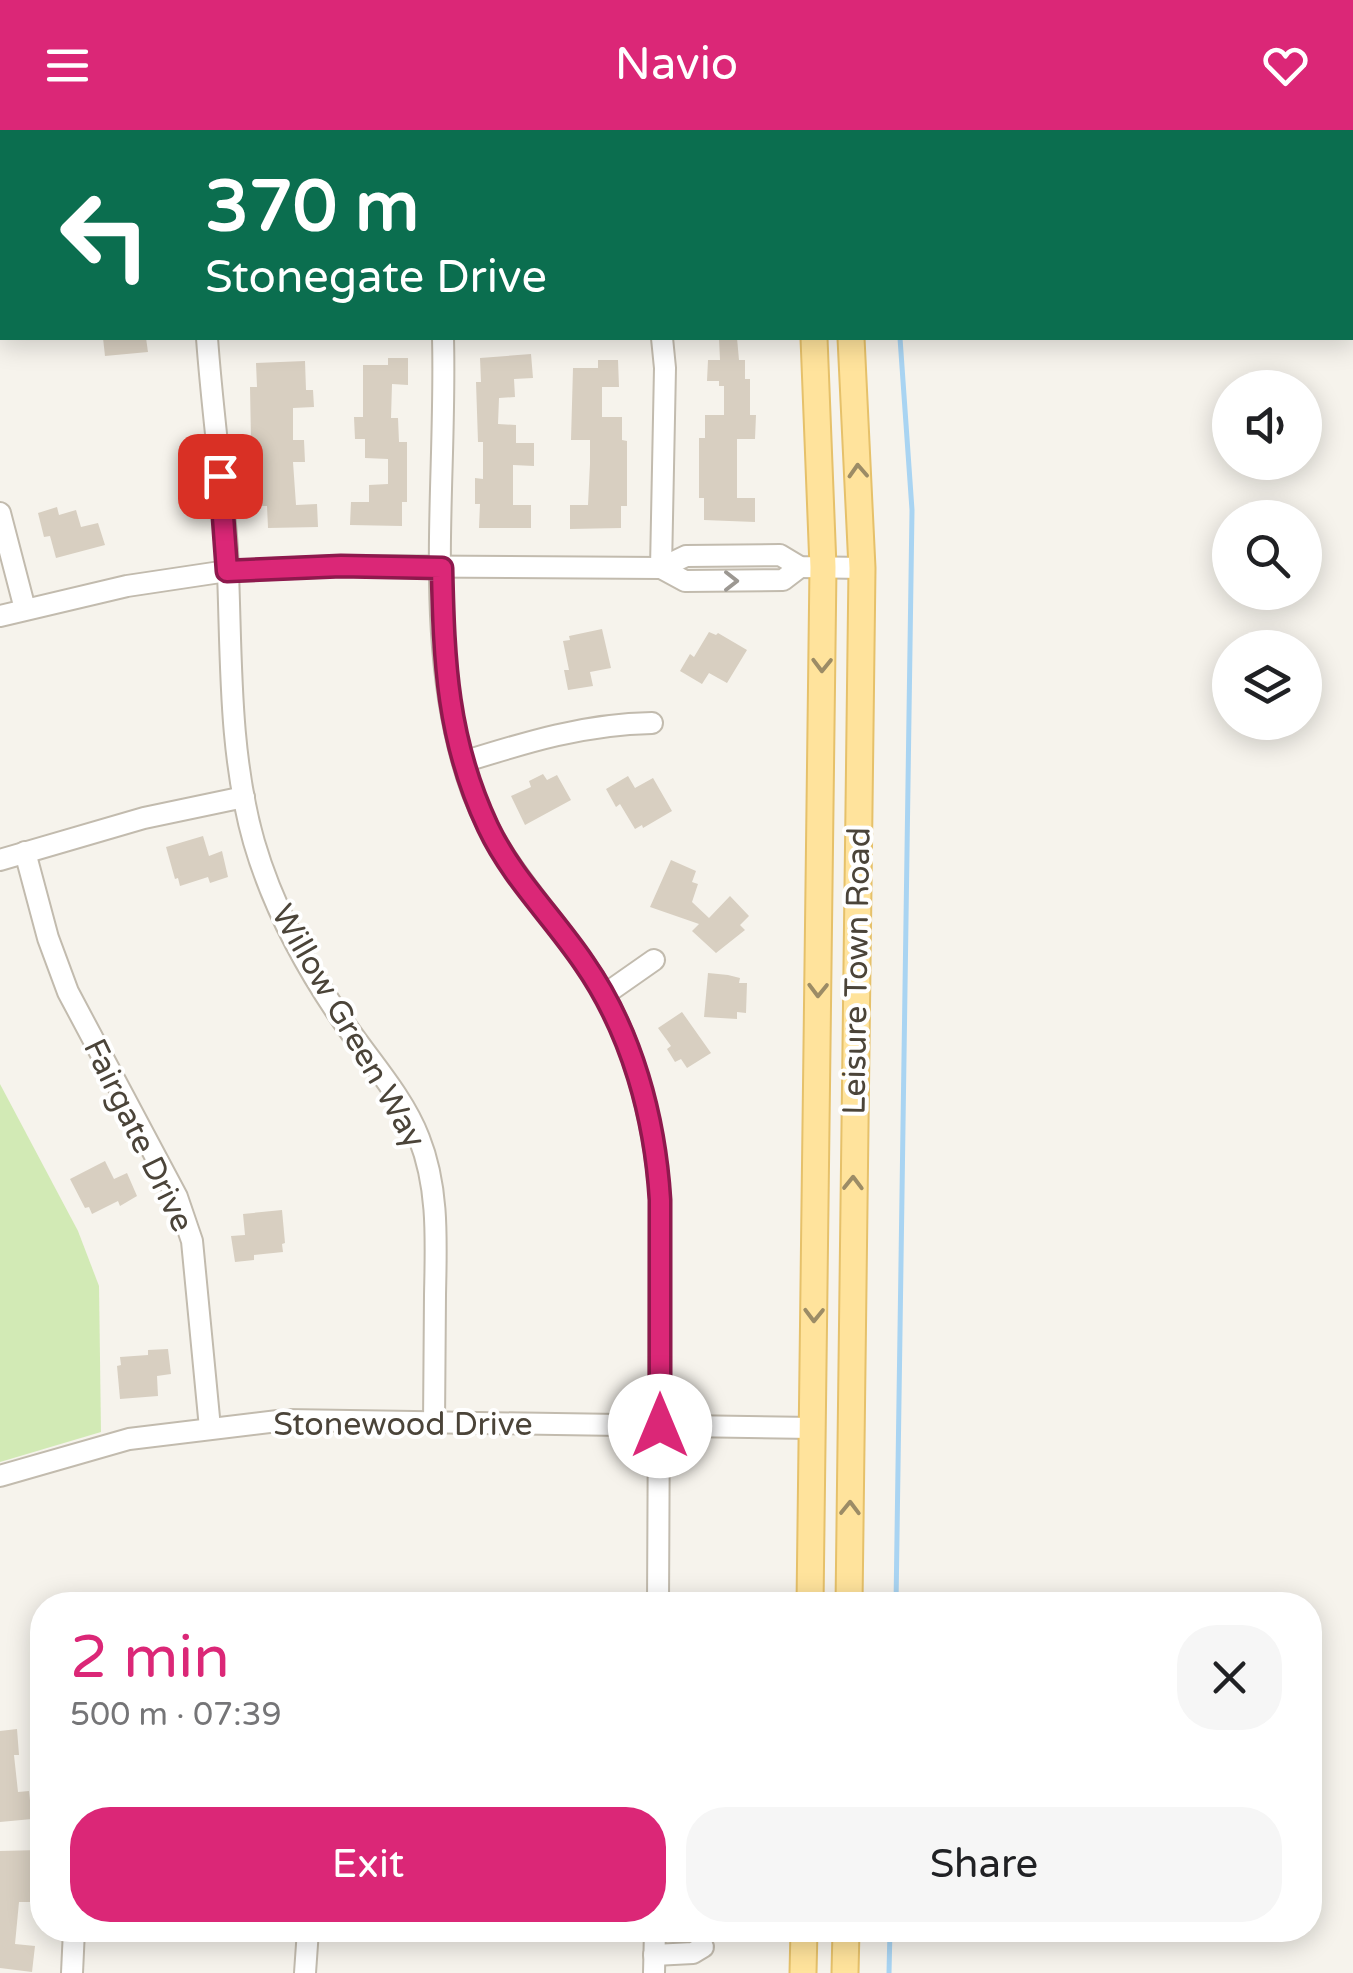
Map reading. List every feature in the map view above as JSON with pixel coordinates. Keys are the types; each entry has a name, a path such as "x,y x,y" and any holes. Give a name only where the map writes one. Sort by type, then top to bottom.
{"main road":[{"name":"Leisure Town Road","path":"810,1592 814,340"},
{"name":"Leisure Town Road","path":"849,1592 862,568 851,340"},
{"path":"803,1973 804,1942"},
{"path":"845,1973 846,1942"}],"street":[{"name":"Willow Green Way","path":"207,340 227,571 234,735 244,797 272,894 300,955 398,1101 417,1133 428,1164 436,1246 434,1424"},
{"path":"443,340 442,568 447,692 463,762 489,830 510,865 604,995 632,1058 658,1164 658,1592"},
{"path":"662,340 662,568"},
{"path":"0,512 24,609"},
{"path":"0,616 127,586 227,571 341,566 662,568 686,556 780,556 812,567 862,568"},
{"path":"463,762 565,731 607,724 652,723"},
{"path":"0,860 144,818 244,797"},
{"name":"Fairgate Drive","path":"25,852 48,938 68,992 177,1198 192,1242 200,1290 210,1428"},
{"path":"604,995 654,960"},
{"name":"Stonewood Drive","path":"0,1476 129,1439 286,1420 813,1428"},
{"path":"72,1973 73,1942"},
{"path":"304,1973 307,1942"},
{"path":"654,1964 703,1947"}],"green space":[{"path":"0,1084 78,1231 99,1286 101,1432 0,1462"}],"building":[{"path":"103,340 146,340 148,352 105,356"},
{"path":"719,340 737,340 739,360 745,360 745,379 750,379 750,415 756,415 755,439 737,439 737,498 755,498 755,522 704,520 704,498 699,498 699,438 705,438 705,415 724,415 724,386 719,386 719,381 707,381 708,360 720,360"},
{"path":"531,354 533,378 514,379 515,397 499,398 498,424 516,425 516,443 534,443 534,466 513,465 513,505 531,505 531,528 479,528 475,478 483,479 476,382 481,382 480,358"},
{"path":"388,358 408,358 408,385 392,384 391,418 398,418 399,442 407,442 407,502 402,502 402,526 350,525 351,502 369,502 369,485 388,484 388,459 365,458 365,439 355,439 354,417 363,417 363,365 388,365"},
{"path":"598,360 618,360 619,387 602,387 602,417 622,417 622,440 627,441 627,506 621,506 621,528 570,529 570,505 588,505 590,464 590,440 571,440 573,368 598,368"},
{"path":"305,361 306,390 313,390 314,407 293,408 293,440 304,440 305,462 293,462 296,505 317,504 318,527 268,528 267,506 260,506 257,440 251,440 250,387 257,387 256,363"},
{"path":"57,507 59,515 76,510 81,527 98,523 105,545 56,558 50,536 44,537 38,513"},
{"path":"602,629 611,668 590,672 593,686 568,690 564,670 569,670 563,641 570,640 569,636"},
{"path":"709,632 747,650 727,683 709,673 702,684 680,671"},
{"path":"543,774 547,780 557,775 571,800 525,825 511,796 531,787 529,781"},
{"path":"628,776 635,788 653,778 672,811 635,829 606,789"},
{"path":"203,836 209,856 222,851 228,877 210,883 208,877 180,886 166,847"},
{"path":"671,860 696,871 692,882 698,884 692,902 709,918 730,896 749,916 740,925 745,930 716,953 692,931 699,924 650,907"},
{"path":"708,973 740,978 739,983 747,983 746,1013 737,1012 737,1019 704,1017"},
{"path":"682,1012 711,1053 687,1068 681,1059 675,1062 667,1049 671,1046 658,1028"},
{"path":"105,1161 114,1179 127,1173 137,1196 92,1214 70,1179"},
{"path":"282,1210 283,1252 235,1262 231,1236 245,1235 243,1214"},
{"path":"168,1349 171,1374 157,1376 158,1396 120,1399 120,1357"},
{"path":"17,1729 19,1755 14,1755 18,1792 29,1791 30,1819 0,1822 0,1731"},
{"path":"30,1850 30,1902 19,1902 15,1944 35,1946 32,1972 0,1968 0,1851"}],"waterway":[{"path":"896,1592 912,510 900,340"},
{"path":"889,1973 890,1942"}],"route":[{"path":"220,476 227,571 341,566 442,568 447,692 452,726 472,792 510,865 604,995 643,1093 658,1164 660,1200 660,1426"}]}
